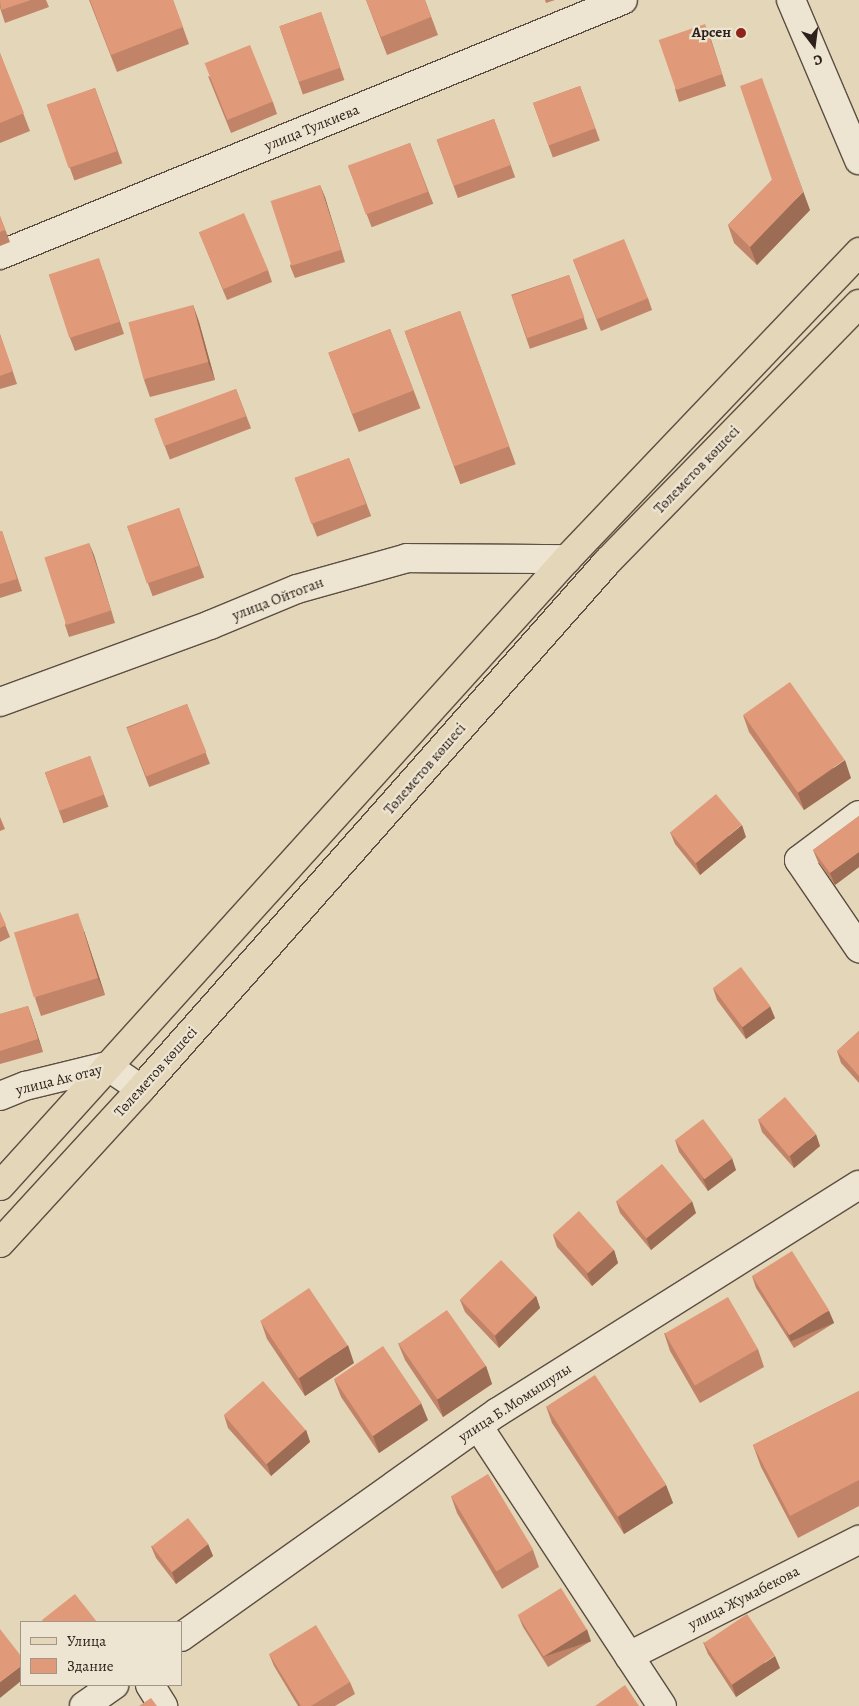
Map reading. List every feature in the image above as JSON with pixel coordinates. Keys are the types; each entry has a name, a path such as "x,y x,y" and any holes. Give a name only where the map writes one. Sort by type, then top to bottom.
{"main road":[{"path":"0,1186 567,559 859,252"},
{"name":"Төлеметов көшесі","path":"0,1243 141,1089 608,562 859,304"}],"street":[{"name":"улица Тулкиева","path":"0,255 623,0"},
{"path":"791,0 859,160"},
{"name":"улица Ойтоган","path":"0,702 210,625 297,589 407,558 567,559"},
{"path":"859,815 799,860 859,948"},
{"name":"улица Ак отау","path":"0,1096 25,1086 107,1066 141,1089"},
{"name":"улица Б.Момышулы","path":"182,1636 478,1426 859,1185"},
{"path":"478,1426 662,1706"},
{"name":"улица Жумабекова","path":"629,1656 859,1540"},
{"path":"84,1706 113,1686"},
{"path":"151,1686 163,1706"}],"building":[{"path":"0,0 31,0 1,10"},
{"path":"90,0 173,0 183,27 111,55"},
{"path":"366,0 425,0 431,17 381,37"},
{"path":"321,12 340,68 299,82 279,26"},
{"path":"705,24 722,74 676,90 659,40"},
{"path":"250,45 273,102 227,120 205,63"},
{"path":"0,53 24,113 0,123"},
{"path":"762,78 803,192 750,247 728,225 772,180 740,86"},
{"path":"580,86 595,128 548,145 533,103"},
{"path":"95,88 117,151 69,168 47,105"},
{"path":"494,119 511,165 453,186 437,140"},
{"path":"410,143 428,192 366,214 348,166"},
{"path":"320,185 341,250 292,266 271,201"},
{"path":"244,213 268,270 223,289 199,232"},
{"path":"0,216 5,230 0,232"},
{"path":"624,239 648,298 597,319 573,260"},
{"path":"99,258 120,322 69,338 49,274"},
{"path":"569,275 584,317 527,338 512,296"},
{"path":"193,305 208,362 144,379 128,322"},
{"path":"460,311 509,446 454,466 405,331"},
{"path":"390,329 414,391 352,414 328,353"},
{"path":"0,335 13,371 0,376"},
{"path":"236,389 246,416 164,446 154,419"},
{"path":"349,458 366,504 311,524 294,478"},
{"path":"179,508 199,566 147,584 127,526"},
{"path":"0,531 2,531 17,579 0,584"},
{"path":"89,543 111,611 66,625 44,558"},
{"path":"790,682 844,760 798,793 743,715"},
{"path":"187,704 206,752 146,777 127,728"},
{"path":"90,756 104,795 59,811 45,772"},
{"path":"716,794 742,825 696,863 670,833"},
{"path":"859,816 859,852 830,873 813,850"},
{"path":"0,912 6,925 0,928"},
{"path":"78,913 98,978 34,998 14,933"},
{"path":"741,967 770,1006 743,1027 713,988"},
{"path":"28,1006 38,1039 0,1051 0,1014"},
{"path":"859,1031 859,1076 837,1051"},
{"path":"785,1097 816,1134 789,1156 758,1119"},
{"path":"703,1119 732,1158 705,1179 675,1140"},
{"path":"662,1164 692,1201 646,1238 616,1201"},
{"path":"579,1211 614,1250 588,1273 553,1234"},
{"path":"792,1251 829,1310 789,1335 752,1276"},
{"path":"501,1260 536,1296 495,1336 460,1300"},
{"path":"309,1288 348,1345 299,1378 260,1321"},
{"path":"728,1297 758,1349 695,1385 665,1334"},
{"path":"447,1310 486,1366 438,1400 399,1344"},
{"path":"383,1346 422,1403 373,1436 334,1379"},
{"path":"595,1375 666,1485 618,1516 546,1407"},
{"path":"263,1381 306,1430 266,1464 224,1415"},
{"path":"859,1391 859,1480 790,1516 753,1445"},
{"path":"488,1474 533,1549 496,1572 451,1496"},
{"path":"188,1518 208,1544 172,1572 152,1546"},
{"path":"561,1588 587,1630 544,1657 518,1615"},
{"path":"75,1594 96,1621 42,1621"},
{"path":"747,1614 775,1655 732,1685 704,1643"},
{"path":"316,1625 350,1682 311,1706 301,1706 269,1654"},
{"path":"0,1629 20,1655 20,1667 0,1682"},
{"path":"625,1685 639,1706 595,1706"},
{"path":"151,1698 157,1706 139,1706"}],"place":[{"name":"Арсен","path":"741,33"}]}
